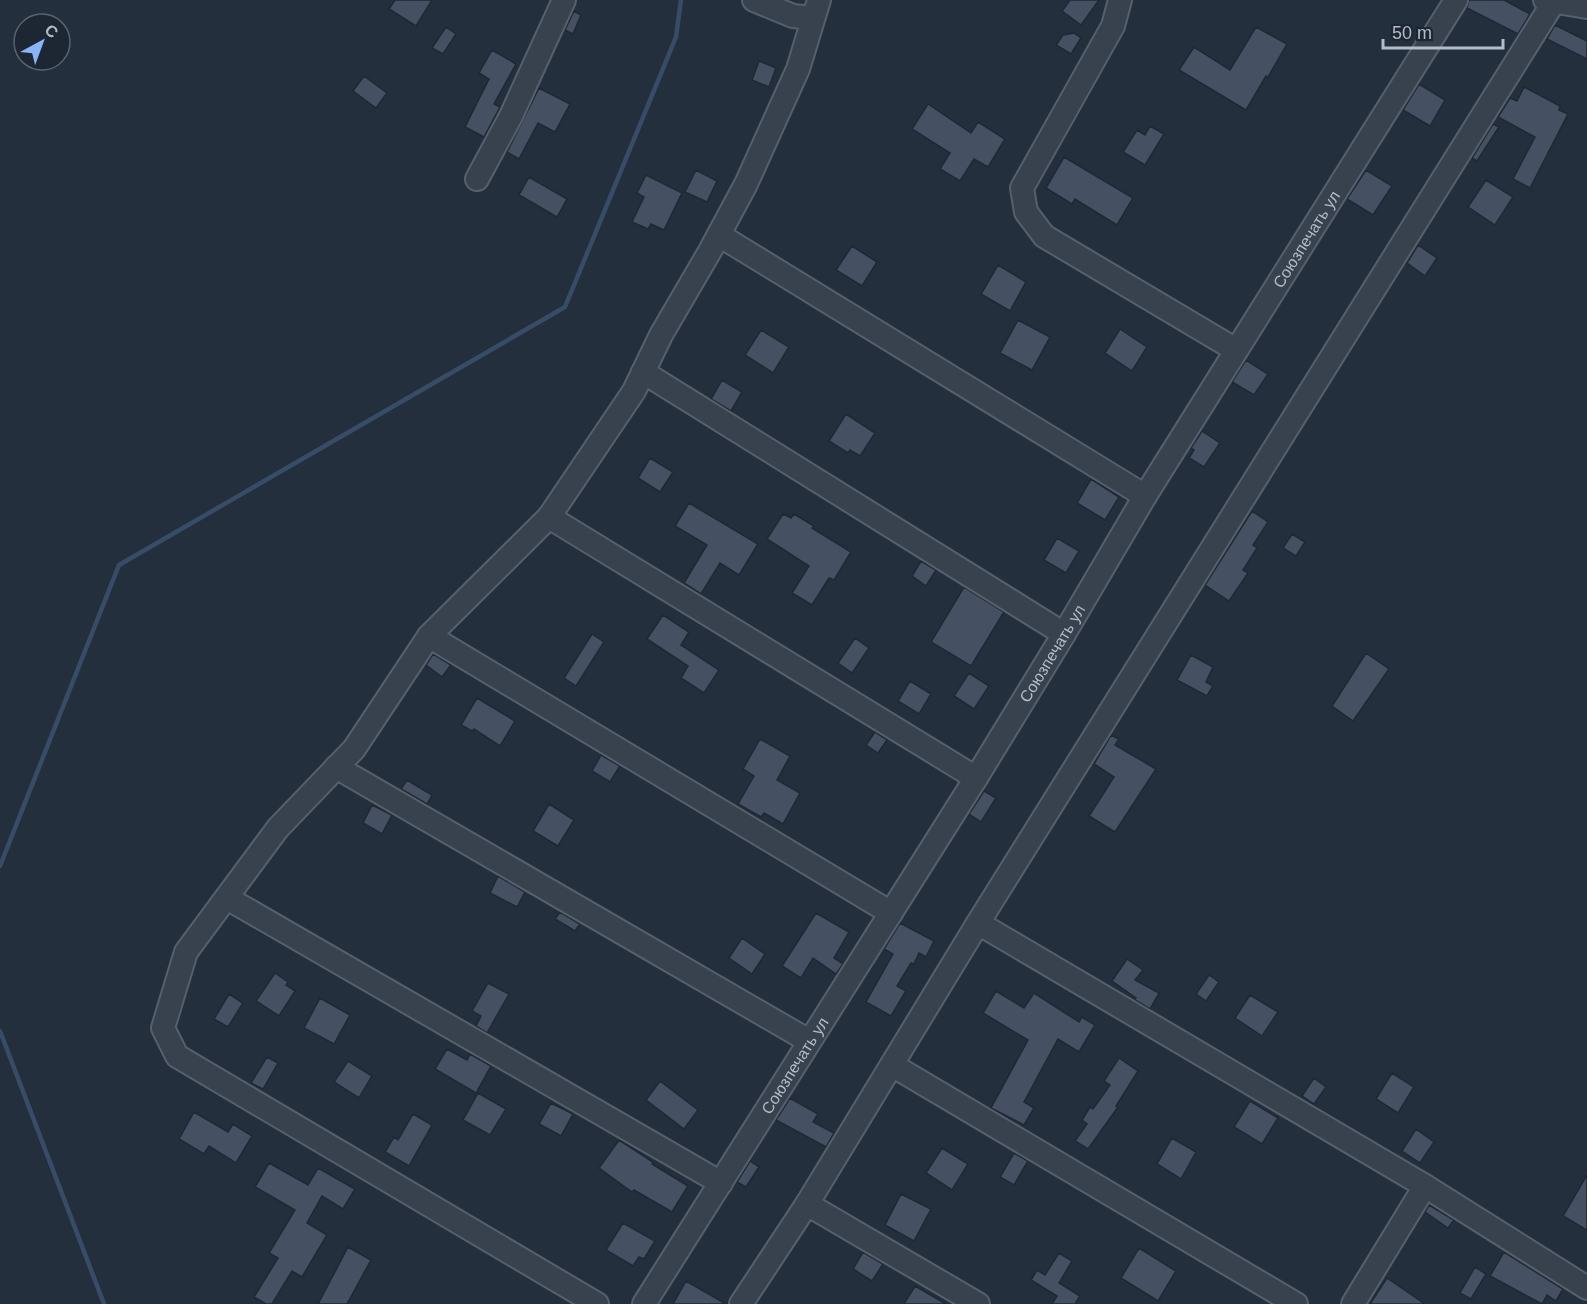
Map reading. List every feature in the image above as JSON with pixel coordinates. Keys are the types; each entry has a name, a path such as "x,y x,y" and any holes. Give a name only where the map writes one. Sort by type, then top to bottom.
{"street":[{"path":"477,179 511,116 564,0"},
{"path":"754,0 793,16 816,9"},
{"path":"1120,0 1113,26 1022,188 1026,212 1044,236 1236,350"},
{"name":"Союзпечать ул","path":"644,1304 976,778 1065,634 1145,496 1456,0"},
{"path":"741,1304 807,1204 978,923 1549,1 1587,7"},
{"path":"597,1304 177,1056 163,1028 186,952 278,828 354,749 429,636 549,517 634,391 661,335 746,184 798,69 816,9"},
{"path":"719,235 1145,496"},
{"path":"643,372 1065,634"},
{"path":"549,517 976,778"},
{"path":"429,636 891,913"},
{"path":"336,767 809,1041"},
{"path":"227,898 721,1183"},
{"path":"978,923 1425,1186 1587,1288"},
{"path":"892,1065 1296,1304"},
{"path":"1353,1304 1425,1186"},
{"path":"807,1204 978,1304"}],"building":[{"path":"395,0 432,0 416,26 389,9"},
{"path":"1070,0 1099,0 1081,25 1062,11"},
{"path":"1469,0 1504,0 1530,14 1518,34 1467,8"},
{"path":"574,11 581,15 573,34 565,30"},
{"path":"1555,25 1587,41 1587,59 1547,39"},
{"path":"446,27 456,34 443,54 432,48"},
{"path":"1256,27 1287,44 1246,110 1179,70 1194,47 1230,70"},
{"path":"1074,33 1081,38 1071,54 1056,45 1063,35"},
{"path":"492,50 516,64 494,104 500,107 484,137 465,127 489,79 479,73"},
{"path":"759,61 776,68 769,87 752,80"},
{"path":"364,76 387,93 376,108 353,91"},
{"path":"1419,84 1445,100 1430,126 1403,110"},
{"path":"1524,87 1560,106 1559,110 1568,114 1530,188 1513,179 1535,137 1498,117 1510,98 1517,101"},
{"path":"539,88 570,104 555,132 538,123 519,159 507,152"},
{"path":"928,104 971,133 978,122 1005,139 988,167 974,159 960,181 940,169 950,153 912,129"},
{"path":"1493,124 1499,127 1477,161 1472,158"},
{"path":"1150,126 1164,134 1145,165 1123,152 1137,130 1145,135"},
{"path":"1064,157 1133,198 1117,225 1075,199 1072,204 1046,188"},
{"path":"696,170 717,181 707,202 685,192"},
{"path":"1366,170 1392,186 1373,215 1347,199"},
{"path":"646,175 682,193 664,230 651,224 648,229 632,222 644,197 637,193"},
{"path":"529,177 567,199 557,217 519,195"},
{"path":"1486,180 1513,197 1495,225 1468,207"},
{"path":"1418,245 1437,258 1425,276 1407,263"},
{"path":"852,246 877,262 862,286 836,270"},
{"path":"998,265 1026,282 1010,311 981,294"},
{"path":"1018,320 1050,337 1032,370 1000,353"},
{"path":"1120,329 1147,347 1132,371 1105,353"},
{"path":"761,330 789,347 773,373 745,355"},
{"path":"1246,360 1268,374 1254,395 1232,382"},
{"path":"722,380 742,392 731,411 711,399"},
{"path":"846,414 875,433 860,456 850,450 848,453 829,441"},
{"path":"1202,431 1220,443 1204,467 1189,458 1194,450 1191,448"},
{"path":"650,458 673,472 660,492 638,478"},
{"path":"1091,479 1119,497 1105,520 1077,503"},
{"path":"689,503 758,544 739,575 720,563 701,594 684,583 707,545 675,526"},
{"path":"1252,511 1268,522 1253,545 1257,548 1243,570 1248,573 1229,601 1205,585"},
{"path":"783,514 791,518 794,514 851,552 834,580 829,578 812,605 792,593 809,566 767,539"},
{"path":"1292,534 1305,542 1296,556 1283,548"},
{"path":"1057,538 1079,551 1066,573 1044,560"},
{"path":"921,561 936,570 926,586 912,576"},
{"path":"964,587 1004,612 971,666 931,642"},
{"path":"663,615 689,632 681,645 719,670 704,693 681,678 688,666 647,639"},
{"path":"592,634 604,642 576,686 564,678"},
{"path":"855,638 869,648 852,673 838,663"},
{"path":"1366,653 1389,669 1353,721 1332,706"},
{"path":"433,654 451,665 442,677 426,665"},
{"path":"1191,655 1213,667 1206,682 1213,686 1207,696 1177,680"},
{"path":"969,673 989,686 974,709 954,696"},
{"path":"910,681 931,694 919,714 898,701"},
{"path":"477,698 515,721 500,746 474,729 472,731 461,725"},
{"path":"875,732 887,740 878,753 866,745"},
{"path":"1111,735 1119,739 1115,745 1156,769 1115,832 1089,816 1114,777 1094,764"},
{"path":"760,739 790,756 777,780 800,793 783,824 764,813 761,817 738,804 754,776 743,769"},
{"path":"601,755 620,766 610,782 592,771"},
{"path":"407,780 432,795 427,804 401,789"},
{"path":"984,791 996,798 981,822 969,814"},
{"path":"549,804 574,820 558,846 533,831"},
{"path":"372,805 392,815 382,834 363,823"},
{"path":"498,876 525,892 517,907 490,893"},
{"path":"560,912 580,924 575,931 555,919"},
{"path":"816,913 849,932 834,958 843,964 836,974 813,958 801,978 782,966"},
{"path":"900,923 934,941 926,957 919,953 914,964 911,963 897,986 906,991 891,1016 866,1002 893,954 884,949"},
{"path":"742,938 765,954 752,974 729,958"},
{"path":"1127,959 1143,970 1135,980 1159,993 1150,1009 1112,981"},
{"path":"275,973 288,982 286,985 295,991 279,1016 256,1001"},
{"path":"1209,975 1219,982 1206,1001 1196,994"},
{"path":"488,983 509,994 487,1033 476,1026 481,1016 472,1011"},
{"path":"996,991 1024,1008 1034,993 1079,1022 1082,1017 1095,1025 1079,1052 1058,1039 1024,1102 1034,1108 1024,1125 991,1108 1028,1040 983,1013"},
{"path":"229,994 243,1003 228,1027 214,1019"},
{"path":"1250,995 1278,1012 1262,1036 1235,1018"},
{"path":"320,998 350,1015 334,1044 304,1028"},
{"path":"447,1049 467,1060 470,1054 491,1066 476,1093 435,1069"},
{"path":"267,1057 278,1063 263,1089 251,1083"},
{"path":"1119,1058 1138,1071 1116,1106 1118,1107 1088,1149 1075,1141 1087,1124 1082,1120 1090,1107 1093,1109 1110,1085 1104,1081"},
{"path":"348,1061 372,1076 359,1098 334,1082"},
{"path":"1392,1073 1414,1087 1398,1113 1376,1099"},
{"path":"1314,1078 1326,1087 1314,1104 1302,1096"},
{"path":"660,1081 698,1110 684,1129 646,1100"},
{"path":"478,1093 506,1109 490,1135 463,1120"},
{"path":"790,1098 818,1114 813,1122 834,1133 826,1147 776,1120"},
{"path":"1250,1101 1278,1118 1262,1144 1234,1127"},
{"path":"551,1103 573,1114 561,1136 539,1124"},
{"path":"194,1112 228,1132 233,1124 252,1136 236,1163 209,1146 204,1154 179,1139"},
{"path":"413,1114 432,1125 409,1166 385,1152 394,1137 398,1140"},
{"path":"1416,1129 1434,1142 1420,1163 1402,1151"},
{"path":"1172,1138 1196,1152 1181,1179 1157,1164"},
{"path":"619,1140 688,1186 672,1212 634,1190 632,1192 599,1168"},
{"path":"942,1148 968,1164 952,1190 926,1173"},
{"path":"1014,1153 1028,1161 1014,1185 1000,1177"},
{"path":"750,1161 759,1167 746,1187 737,1182"},
{"path":"269,1163 308,1185 318,1168 355,1189 343,1209 322,1196 307,1223 327,1235 302,1277 292,1271 272,1304 266,1304 254,1297 278,1258 269,1253 295,1210 255,1187"},
{"path":"1587,1175 1587,1230 1563,1216"},
{"path":"901,1194 931,1209 914,1241 885,1225"},
{"path":"1429,1205 1454,1220 1448,1228 1425,1212"},
{"path":"623,1223 655,1241 644,1259 639,1257 633,1266 606,1250"},
{"path":"348,1247 371,1260 347,1304 318,1304"},
{"path":"1139,1248 1176,1271 1158,1301 1121,1278"},
{"path":"863,1252 883,1264 872,1281 853,1269"},
{"path":"1504,1252 1563,1289 1556,1301 1547,1295 1542,1304 1490,1276"},
{"path":"1059,1253 1072,1261 1059,1283 1080,1296 1075,1304 1052,1304 1057,1296 1031,1280 1037,1270 1045,1275"},
{"path":"1475,1267 1486,1274 1471,1299 1460,1293"},
{"path":"1387,1278 1425,1304 1370,1304"},
{"path":"686,1281 726,1304 673,1304"},
{"path":"915,1286 946,1304 904,1304"}],"waterway":[{"path":"0,866 119,565 565,307 676,37 681,0"},
{"path":"0,1031 104,1304"}]}
